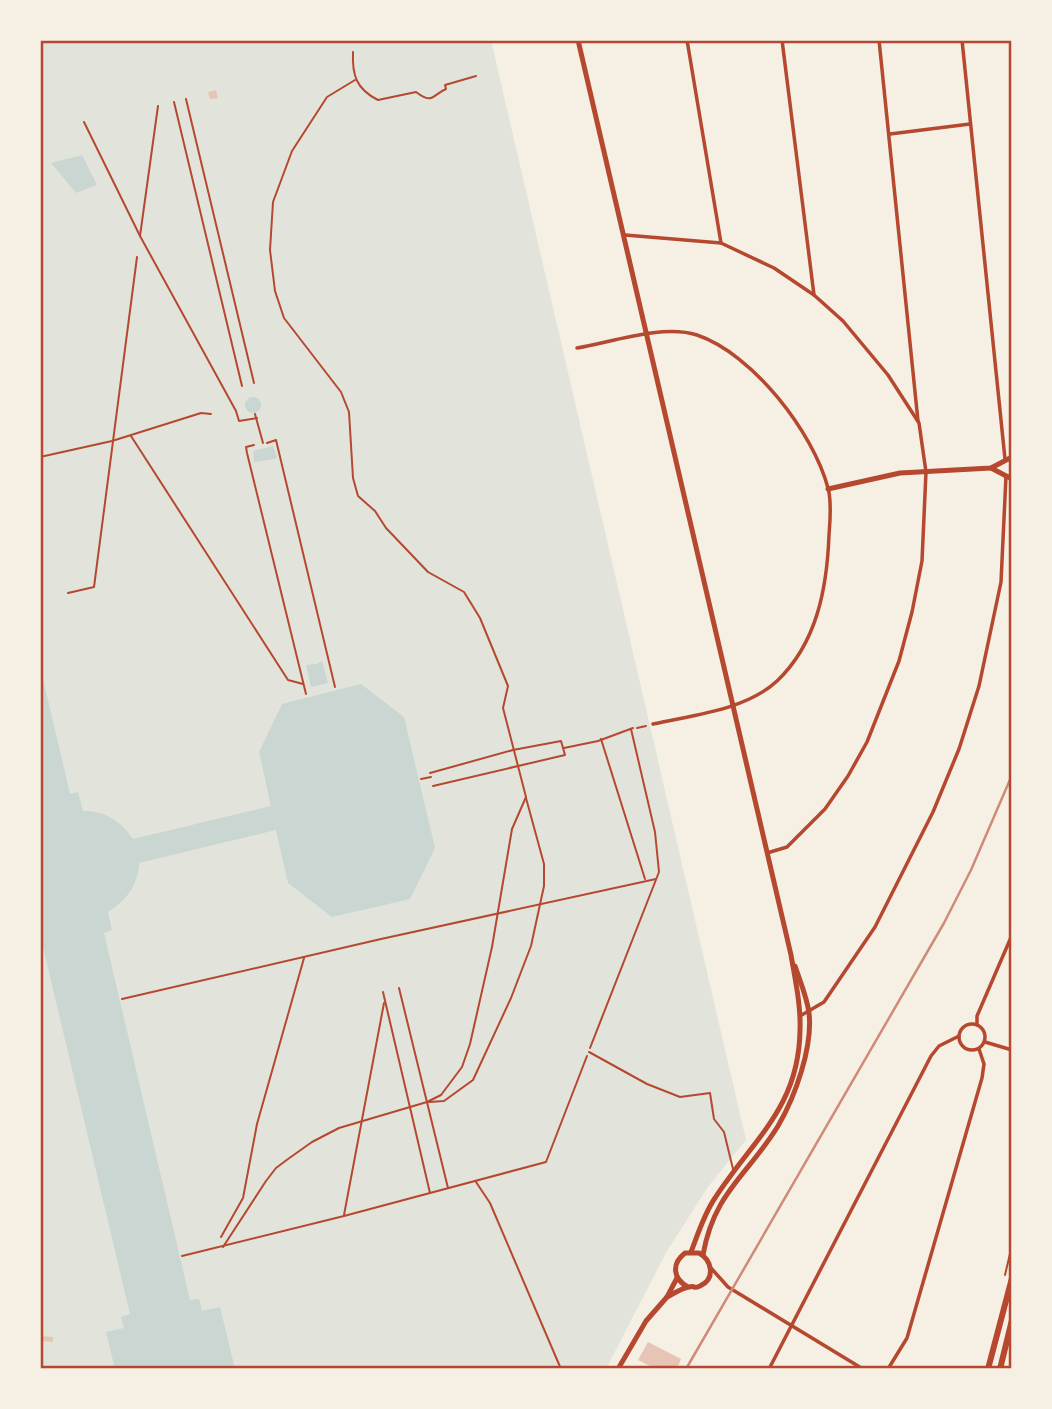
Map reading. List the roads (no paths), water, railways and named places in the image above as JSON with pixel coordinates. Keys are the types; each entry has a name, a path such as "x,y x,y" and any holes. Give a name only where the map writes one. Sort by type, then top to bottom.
{"main road":[{"path":"578,40 791,955 809,1011 807,1045 792,1098 777,1127 715,1198 691,1252"},
{"path":"828,489 900,473 991,468 1008,458 1009,478"},
{"path":"991,468 1009,478"},
{"path":"667,1297 688,1287 700,1286 711,1273 711,1267 704,1255 711,1220 735,1176 766,1132 786,1096 796,1064 800,1016 791,955"},
{"path":"688,1287 677,1278 677,1261 685,1253 704,1255"},
{"path":"618,1369 646,1321 667,1297 677,1278"},
{"path":"988,1369 1012,1278"},
{"path":"1000,1369 1006,1360 1012,1320"}],"street":[{"path":"687,40 721,243"},
{"path":"782,40 814,295"},
{"path":"767,853 787,847 825,810 867,742 899,661 922,561 926,472 880,40"},
{"path":"962,40 1008,458"},
{"path":"890,134 970,124"},
{"path":"624,235 721,243 774,268 814,295 843,321 888,374 919,423"},
{"path":"577,348 671,331 696,335 721,347 747,364 786,407 813,455 828,489 828,567 820,607 809,638 795,661 776,682 756,696 733,705 653,724"},
{"path":"800,1016 824,1002 875,927 933,812 959,749 979,686 999,595 1009,478"},
{"path":"977,1025 978,1016 1012,936"},
{"path":"769,1369 931,1056 939,1046 959,1037 965,1026 977,1025 984,1030 985,1042 979,1049 967,1049 961,1044 959,1037"},
{"path":"985,1042 1012,1049"},
{"path":"888,1369 906,1338 978,1091 984,1064 979,1049"},
{"path":"711,1267 728,1287 863,1369"}],"lane":[{"path":"589,1052 647,1084 680,1097 710,1093 715,1119 724,1132 735,1176"}],"railway":[{"path":"686,1369 944,923 971,870 1012,775"}]}
